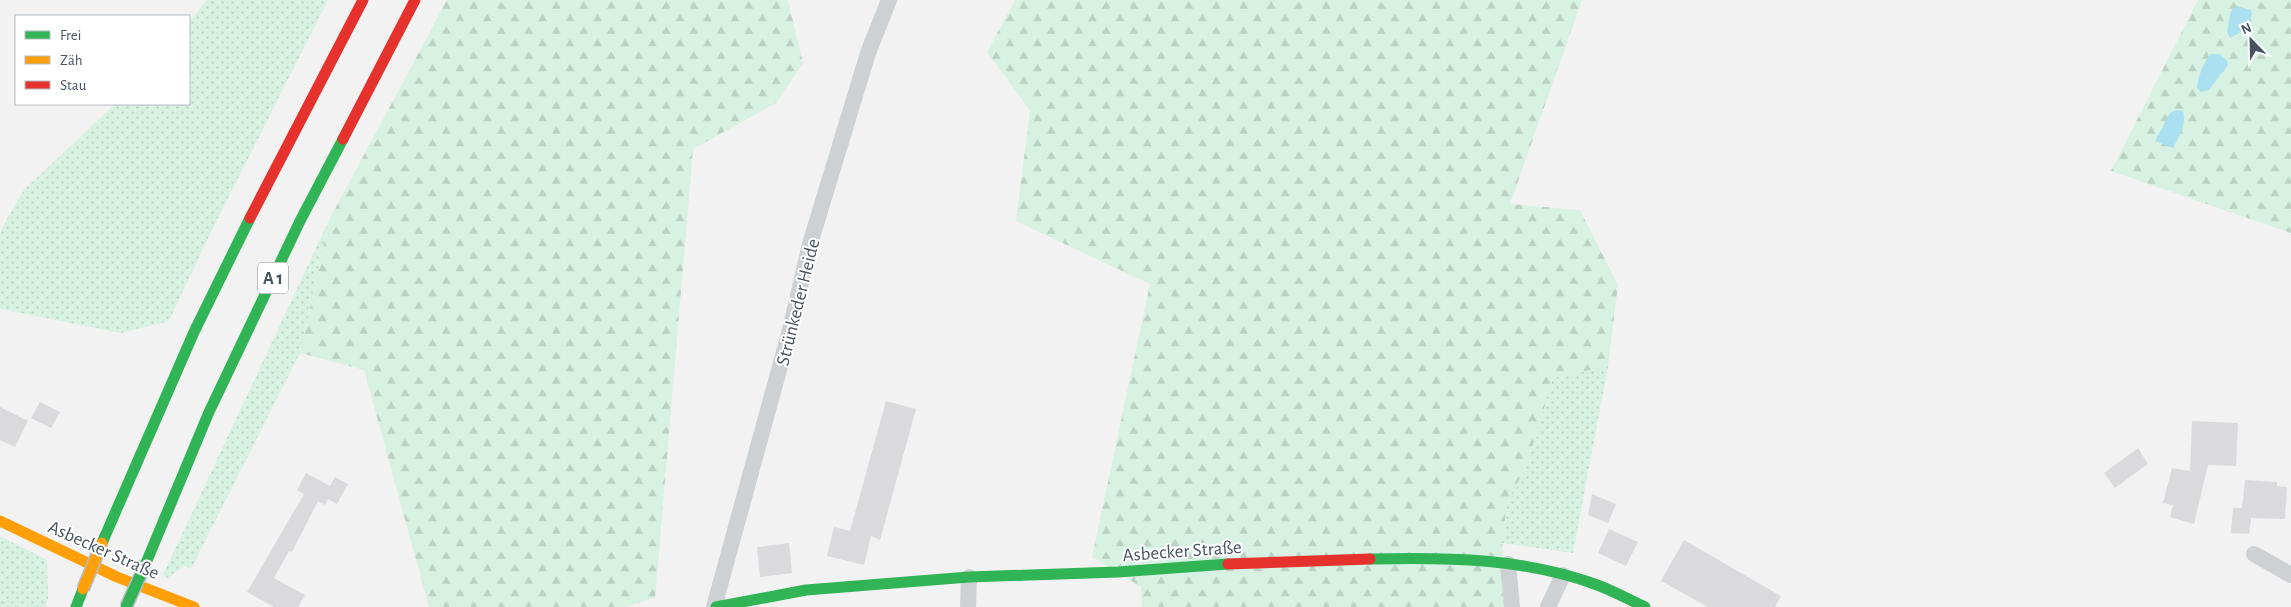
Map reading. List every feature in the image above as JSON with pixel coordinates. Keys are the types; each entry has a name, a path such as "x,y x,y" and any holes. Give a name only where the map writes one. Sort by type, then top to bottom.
{"main road":[{"name":"A 1","path":"76,607 194,332 261,195 363,0"},
{"name":"A 1","path":"126,607 209,412 300,221 415,0"},
{"name":"Asbecker Straße","path":"0,521 117,577 194,607"},
{"name":"Asbecker Straße","path":"715,607 806,590 969,577 1118,572 1192,565 1435,557 1508,564 1563,575 1600,586 1645,607"}],"street":[{"name":"Strünkeder Heide","path":"715,607 790,330 810,244 868,53 889,0"},
{"path":"2254,554 2291,575"},
{"path":"1508,564 1512,607"},
{"path":"1548,607 1563,575"},
{"path":"968,607 969,577"}],"green space":[{"path":"206,0 328,0 210,234 169,321 121,333 0,309 0,234 24,190 114,105 190,105 190,22"},
{"path":"447,0 788,0 803,63 776,103 693,149 655,600 654,598 625,607 429,607 364,370 300,353 329,220"},
{"path":"1015,0 1582,0 1510,204 1580,210 1618,285 1608,366 1553,378 1527,465 1507,503 1502,543 1507,607 1142,607 1141,587 1092,557 1150,284 1016,221 1030,110 987,52"},
{"path":"2198,0 2291,0 2291,233 2111,171"},
{"path":"329,220 300,353 191,569 185,566 167,578 163,575"},
{"path":"1608,366 1573,553 1502,543 1507,503 1527,465 1553,378"},
{"path":"0,536 47,560 48,599 45,607 0,607"}],"water":[{"path":"2237,6 2251,10 2252,14 2248,28 2230,38 2227,32 2231,11"},
{"path":"2211,54 2219,54 2227,60 2228,65 2209,90 2201,92 2197,88 2198,79 2203,66"},
{"path":"2176,110 2183,111 2184,121 2182,130 2173,148 2155,141 2170,113"}],"building":[{"path":"886,401 916,409 880,540 871,536 864,565 827,556 834,527 850,531"},
{"path":"40,402 60,412 51,428 31,418"},
{"path":"0,407 28,421 15,447 0,440"},
{"path":"2192,421 2238,423 2236,466 2208,465 2194,524 2170,517 2173,505 2163,503 2172,468 2190,471"},
{"path":"2138,448 2148,464 2115,488 2104,473"},
{"path":"306,473 330,486 335,477 348,484 337,504 328,499 325,505 318,501 292,552 289,551 274,578 305,595 298,607 274,607 247,592 304,494 297,490"},
{"path":"2245,480 2277,482 2277,486 2287,487 2285,519 2251,518 2249,534 2231,533 2233,508 2242,508"},
{"path":"1592,494 1616,504 1608,523 1588,515"},
{"path":"1609,529 1638,542 1626,566 1598,553"},
{"path":"1684,540 1781,596 1775,607 1708,607 1661,581"},
{"path":"789,543 792,573 760,577 757,547"}],"traffic: fast":[{"path":"146,563 209,412 300,221 343,139"},
{"path":"102,543 194,332 250,218"},
{"path":"1370,559 1457,559 1486,561 1544,570 1606,588 1645,607"},
{"path":"126,607 146,563"},
{"path":"716,607 806,590 969,577 1118,572 1228,564"},
{"path":"76,607 83,589"}],"traffic: slow":[{"path":"0,521 117,577 194,607"},
{"path":"83,589 102,543"}],"traffic: jam":[{"path":"250,218 363,0"},
{"path":"343,139 415,0"},
{"path":"1228,564 1370,559"}]}
